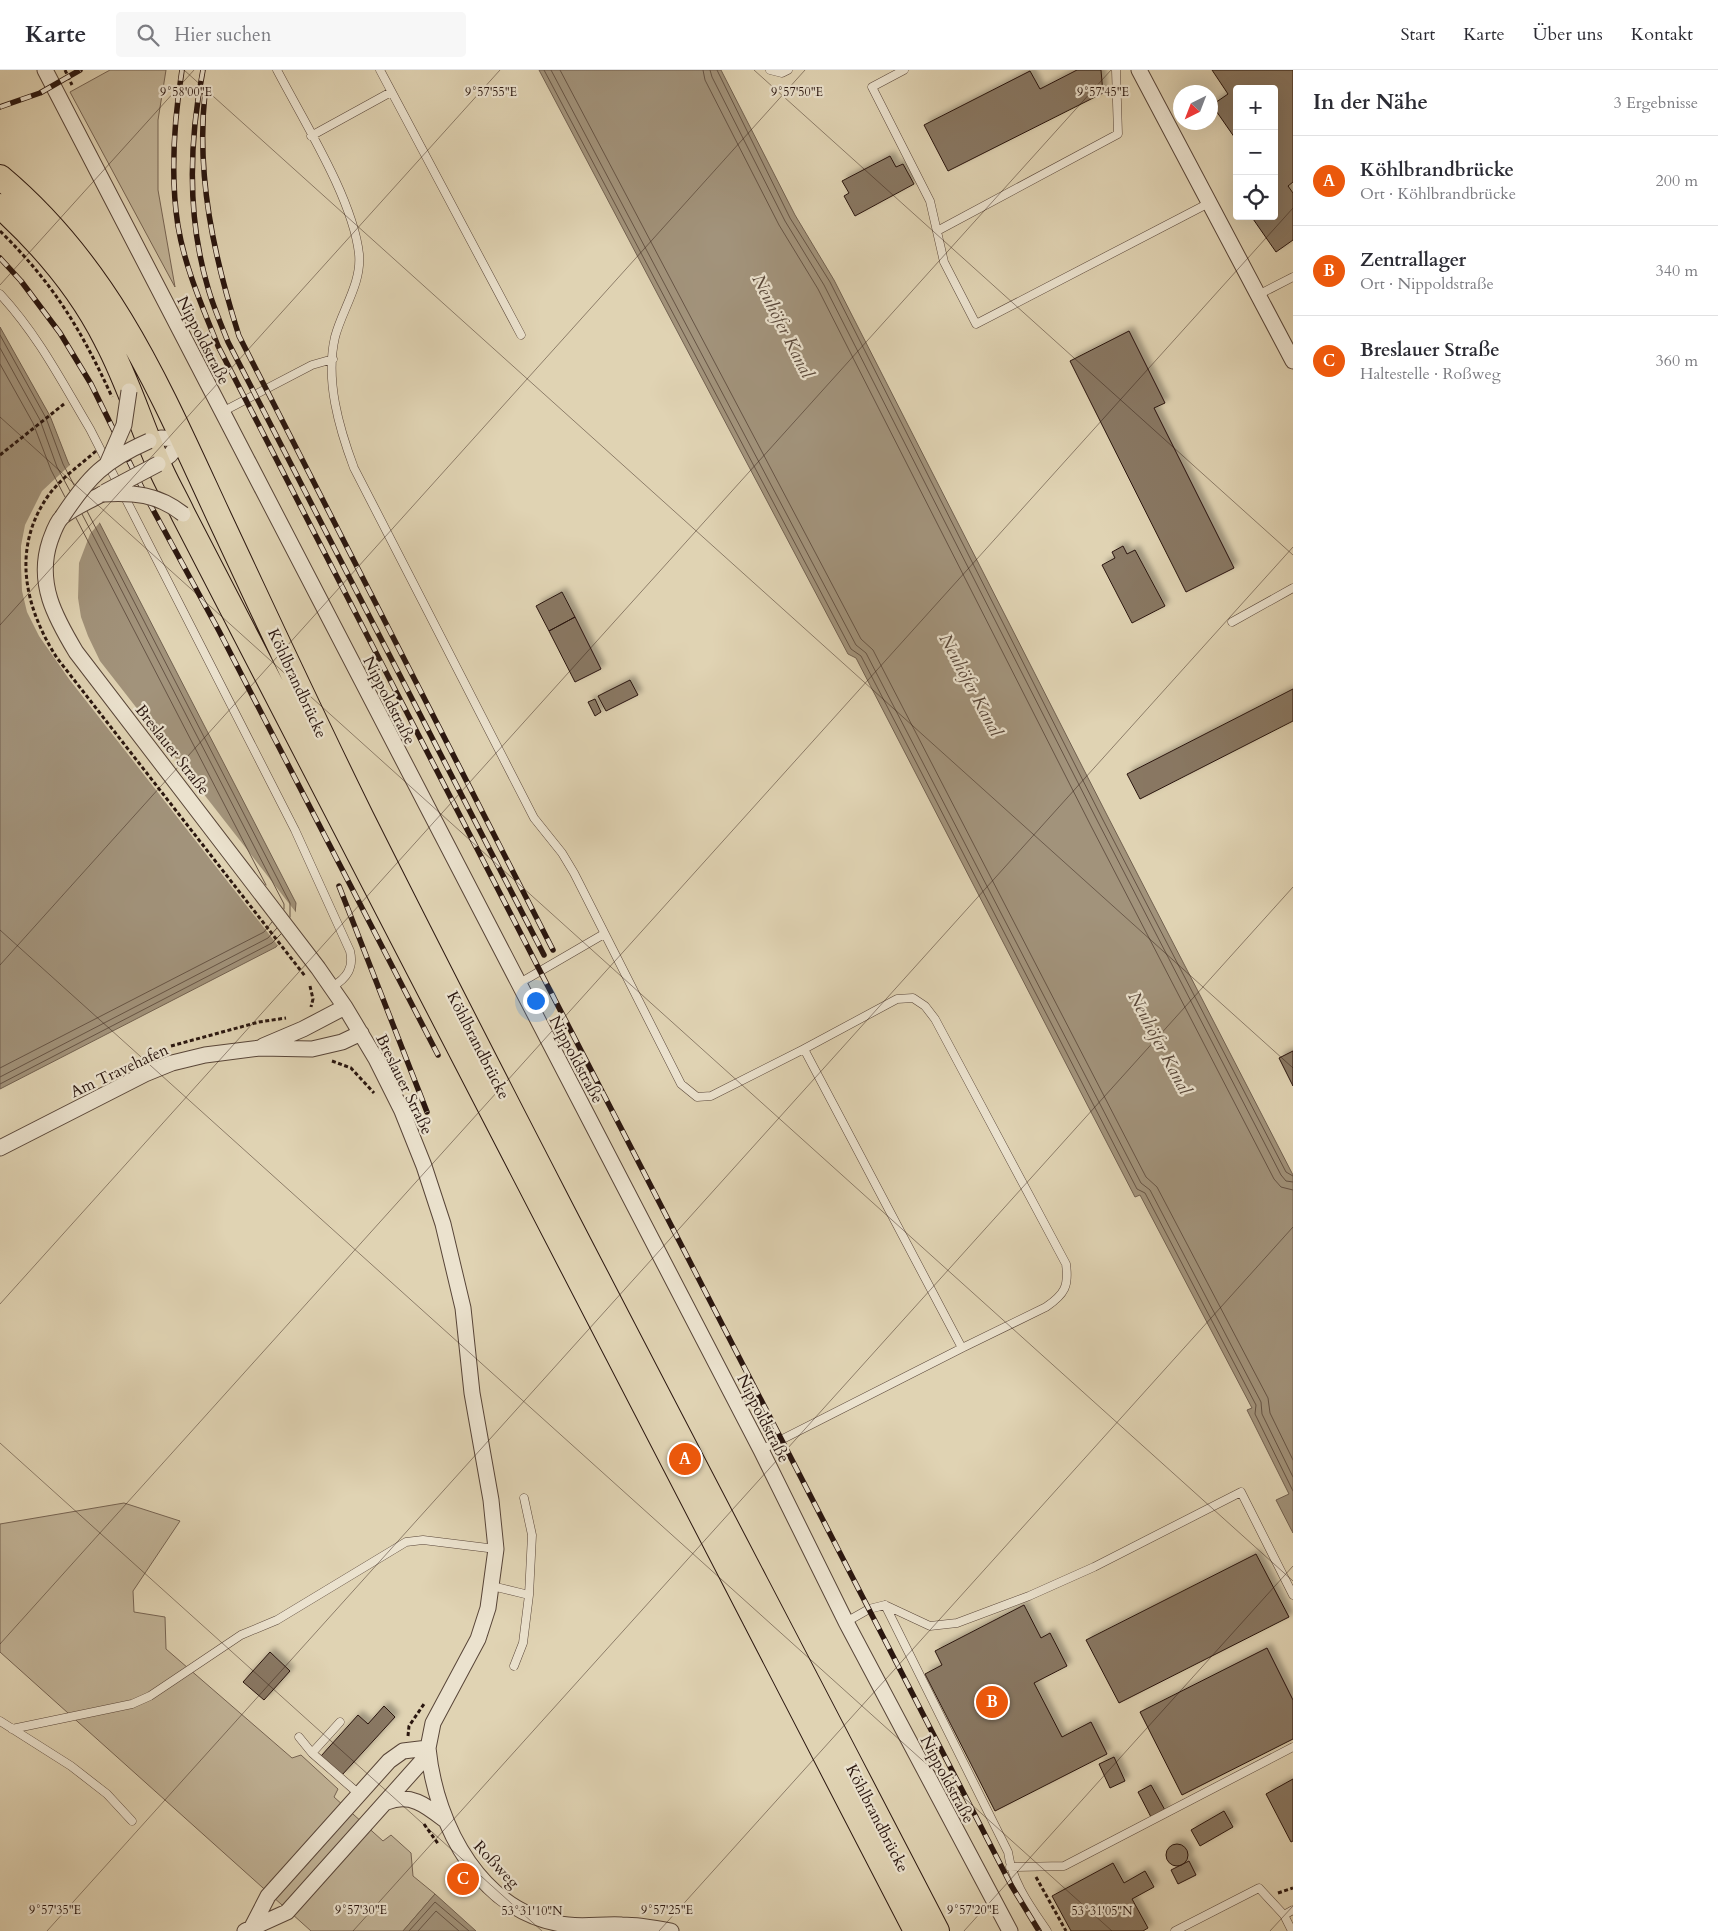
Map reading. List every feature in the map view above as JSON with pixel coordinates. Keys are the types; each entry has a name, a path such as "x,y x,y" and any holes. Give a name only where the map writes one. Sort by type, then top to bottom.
{"main road":[{"name":"Köhlbrandbrücke","path":"0,177 50,223 79,256 103,290 131,337 183,439 361,815 937,1931"},
{"name":"Köhlbrandbrücke","path":"0,206 43,248 78,292 106,340 120,395 149,441 158,464 183,514 916,1931"}],"street":[{"name":"Nippoldstraße","path":"45,70 761,1450 846,1622 1010,1931"},
{"path":"1139,70 1293,361"},
{"name":"Breslauer Straße","path":"108,462 124,425 120,395"},
{"name":"Breslauer Straße","path":"183,439 161,438 149,441 108,462 85,484 62,517 49,546 45,573 50,602 59,625 76,652 312,972 332,987 361,1033 390,1086 413,1137 430,1184 451,1253 463,1308 472,1393 491,1500 496,1549 492,1586 478,1639 432,1723 428,1748 417,1769 287,1912 249,1929"},
{"path":"62,517 158,464 170,455 183,439"},
{"path":"102,494 130,492 147,495 167,503 183,514"},
{"name":"Am Travehafen","path":"260,1048 303,1029 345,1007"},
{"name":"Am Travehafen","path":"0,1148 145,1074 172,1063 205,1055 260,1048 312,1049 342,1042 361,1033"},
{"name":"Breslauer Straße","path":"249,1929 268,1896 396,1754 408,1750 428,1748"},
{"name":"Roßweg","path":"428,1748 434,1783 446,1821 460,1850 484,1880 502,1898 526,1913 550,1922 569,1925 622,1924 671,1931"},
{"path":"388,1802 399,1798 411,1799 424,1805 446,1821"}],"lane":[{"path":"277,70 344,203 359,255 353,289 335,338 332,360 337,414 354,468 534,818 562,853 681,1084 697,1096 712,1096 897,999 913,998 925,1006 935,1019 1066,1264 1068,1279 1059,1299 1046,1307 761,1450"},
{"path":"380,70 521,334"},
{"path":"770,70 782,73 788,70"},
{"path":"904,70 872,87 930,201 939,230 944,262 976,324 1210,203"},
{"path":"939,230 1118,134 1116,70"},
{"path":"311,136 391,92"},
{"path":"1258,295 1293,277"},
{"path":"0,294 54,365 90,429 299,838 346,937 352,959 348,974 332,987"},
{"path":"0,301 10,305"},
{"path":"222,412 312,365 332,360"},
{"path":"1232,622 1293,588"},
{"path":"518,984 604,934"},
{"path":"804,1049 962,1348"},
{"path":"846,1622 869,1609 885,1604 930,1626 957,1623 1029,1596 1094,1567 1240,1492 1293,1594"},
{"path":"514,1666 523,1643 530,1595 532,1535 524,1498"},
{"path":"12,1729 132,1704 150,1696 220,1647 240,1635 277,1620 406,1542 424,1540 496,1549"},
{"path":"492,1586 530,1595"},
{"path":"885,1604 1008,1852 1010,1867 1021,1890 1047,1931"},
{"path":"0,1721 78,1772 107,1794 132,1821"},
{"path":"312,1753 340,1722"},
{"path":"299,1736 312,1753 359,1794"},
{"path":"1010,1867 1064,1866 1293,1747"},
{"path":"1175,1931 1259,1888 1284,1915 1292,1931"},
{"path":"1284,1915 1293,1910"}],"path":[{"path":"0,231 38,271 64,305 120,395"},
{"path":"0,455 63,405"},
{"path":"99,448 72,471 48,496 31,530 26,567 27,590 32,611 42,635 57,658 312,972 313,999 308,1011"},
{"path":"328,1060 351,1068 375,1094"},
{"path":"410,1726 427,1701"},
{"path":"1031,1867 1066,1931"}],"shaded area":[{"path":"110,70 166,70 158,120 158,190 175,287 70,92"},
{"path":"124,1503 180,1521 133,1591 134,1612 165,1617 166,1649 292,1758 301,1755 338,1789 334,1797 383,1841 391,1835 411,1853 413,1876 435,1894 403,1931 311,1931 0,1652 0,1524"}],"water":[{"name":"Neuhöfer Kanal","path":"539,70 721,70 795,215 834,280 1293,1175 1293,1533 1276,1500 1289,1494 1247,1410 1252,1408 1140,1195 1135,1197 856,658 848,654"},
{"path":"0,327 50,416 68,462 296,903 294,925 276,947 0,1089"},
{"path":"435,1894 476,1931 403,1931"}],"pier":[{"path":"71,464 101,521 90,534 79,563 78,598 81,617 88,636 100,661 298,915 297,926 279,947 69,679 39,636 27,612 22,591 21,566 21,546 25,525 42,491"}],"building":[{"path":"1077,70 1101,70 1103,93 948,171 924,125 1030,71 1040,89"},
{"path":"1212,70 1293,70 1293,182 1288,186 1293,193 1293,240 1276,252 1254,220 1278,220 1278,85 1233,85 1233,135 1218,114 1218,101 1228,94"},
{"path":"890,156 896,167 903,164 914,184 855,216 844,196 849,193 842,181"},
{"path":"1129,331 1165,403 1154,408 1234,568 1186,592 1070,361"},
{"path":"1123,546 1127,554 1135,550 1165,606 1132,623 1102,565 1115,558 1112,552"},
{"path":"562,592 575,617 549,631 536,606"},
{"path":"575,617 601,669 575,682 549,631"},
{"path":"630,680 638,695 606,711 598,696"},
{"path":"1293,689 1293,721 1140,799 1127,774"},
{"path":"595,699 601,712 595,716 588,702"},
{"path":"1293,1051 1293,1086 1279,1058"},
{"path":"1256,1554 1289,1617 1119,1703 1086,1640"},
{"path":"1024,1605 1041,1638 1050,1633 1067,1666 1034,1683 1062,1737 1091,1722 1107,1754 995,1811 925,1674 942,1665 935,1651"},
{"path":"1267,1648 1293,1700 1293,1739 1182,1795 1140,1712"},
{"path":"270,1652 290,1671 264,1700 243,1682"},
{"path":"384,1706 395,1717 342,1775 321,1756 358,1715 368,1724"},
{"path":"1114,1757 1125,1781 1110,1788 1099,1764"},
{"path":"1293,1779 1293,1841 1291,1842 1266,1794"},
{"path":"1151,1785 1166,1812 1152,1819 1138,1792"},
{"path":"1224,1811 1233,1827 1200,1846 1191,1830"},
{"path":"1177,1844 1185,1847 1188,1855 1185,1863 1177,1866 1169,1863 1166,1855 1169,1847"},
{"path":"1189,1861 1196,1875 1178,1884 1171,1870"},
{"path":"1113,1863 1124,1883 1145,1871 1154,1887 1132,1899 1148,1928 1143,1931 1071,1931 1052,1896"}],"railway":[{"path":"0,107 40,93 80,70"},
{"path":"182,70 174,148 174,187 178,226 190,272 218,346 1011,1885 1039,1931"},
{"path":"203,70 195,124 192,179 193,207 201,261 217,315 228,342 544,955"},
{"path":"205,93 203,155 209,216 222,276 239,336 553,950"},
{"path":"0,258 21,281 60,333 91,384 151,506 219,631 438,1055"},
{"path":"339,886 427,1112"}],"place":[{"name":"Köhlbrandbrücke","path":"685,1459"},
{"name":"Zentrallager","path":"992,1702"},
{"name":"Breslauer Straße","path":"463,1879"}]}
